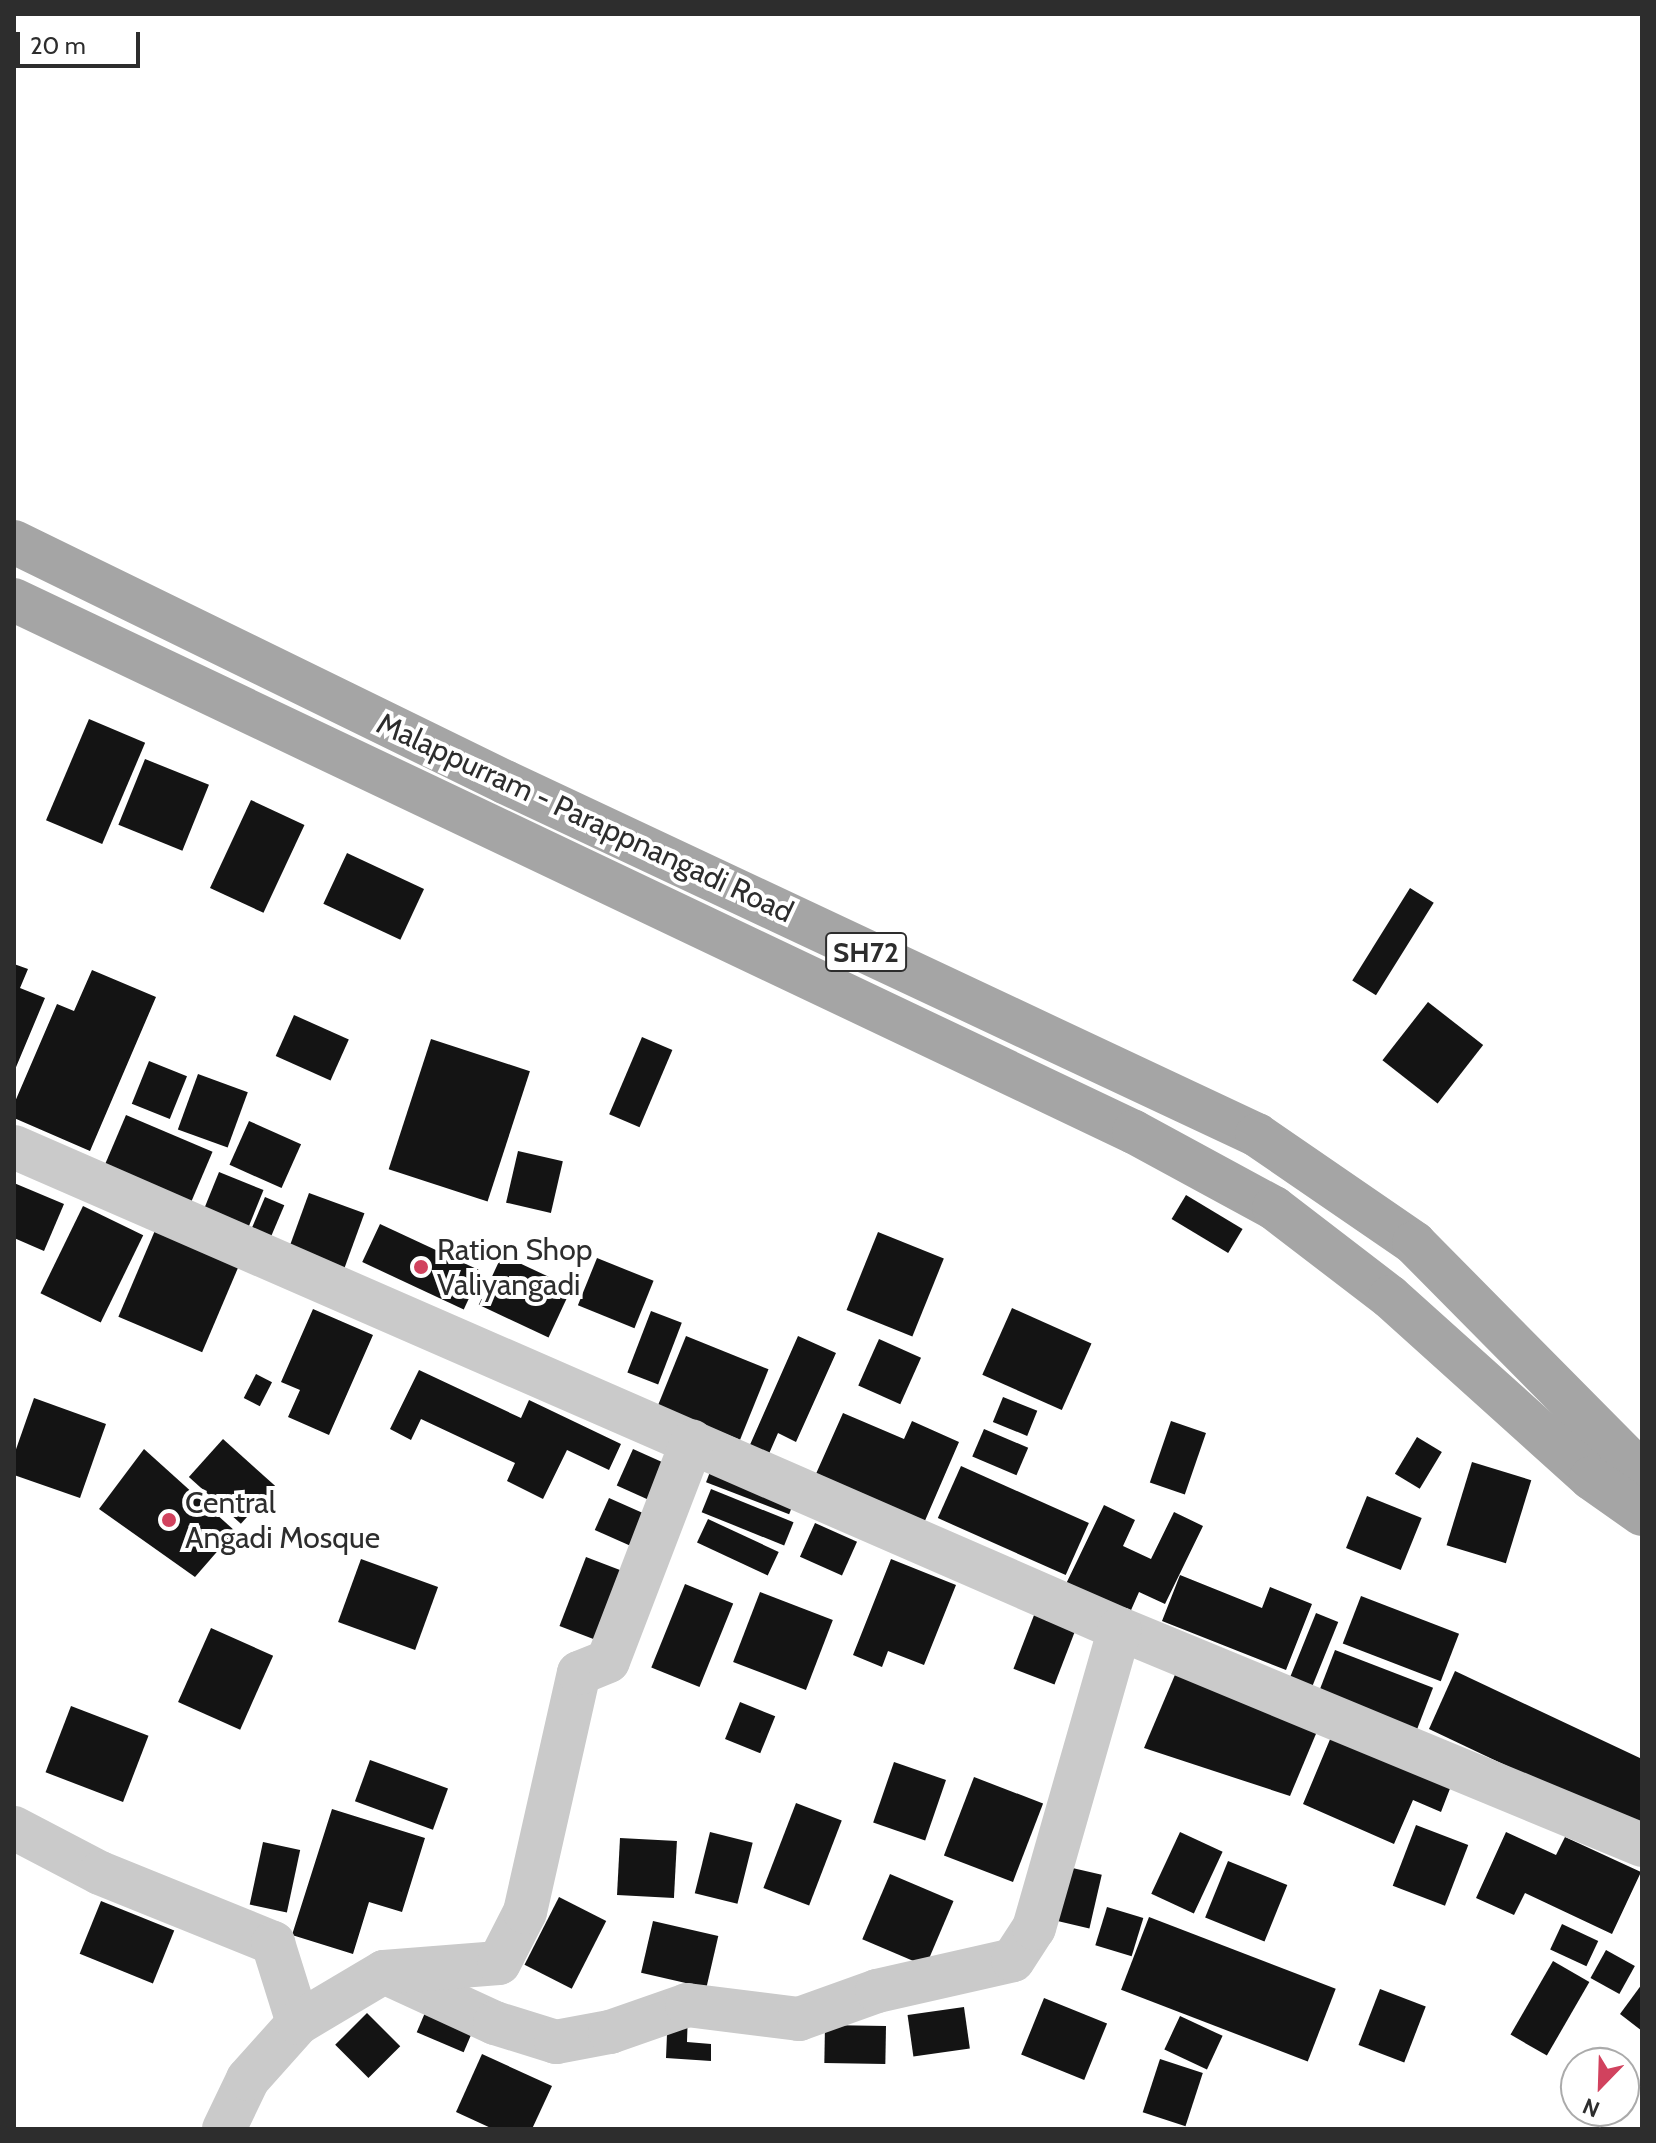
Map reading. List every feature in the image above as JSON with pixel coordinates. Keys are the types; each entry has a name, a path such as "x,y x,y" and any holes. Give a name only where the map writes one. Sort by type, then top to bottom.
{"main road":[{"name":"Malappurram - Parappnangadi Road","path":"14,542 505,782 1257,1135 1414,1243 1642,1473"},
{"name":"Malappurram - Parappnangadi Road","path":"14,600 1134,1132 1274,1208 1390,1297 1591,1478 1642,1514"}],"street":[{"path":"14,1147 1120,1629 1642,1845"},
{"path":"224,2129 248,2079 298,2023 384,1972 499,1963 525,1912 579,1673 608,1661 692,1442"},
{"path":"384,1972 495,2023 556,2042 610,2032 687,2005 799,2019 877,1991 1013,1960 1034,1928 1120,1629"},
{"path":"14,1828 100,1873 273,1943 298,2023"}],"building":[{"path":"89,719 145,743 102,844 46,820"},
{"path":"145,759 209,785 182,851 118,825"},
{"path":"251,800 304,825 263,913 210,888"},
{"path":"347,853 424,889 400,940 323,904"},
{"path":"1410,888 1434,903 1376,995 1352,980"},
{"path":"14,964 28,969 20,988 45,998 14,1072"},
{"path":"92,970 156,997 90,1151 14,1118 14,1104 57,1004 74,1011"},
{"path":"1428,1002 1483,1045 1438,1103 1382,1060"},
{"path":"294,1015 349,1039 331,1081 276,1056"},
{"path":"642,1037 672,1050 640,1127 609,1114"},
{"path":"431,1039 530,1071 488,1201 389,1169"},
{"path":"149,1061 187,1076 170,1119 132,1104"},
{"path":"198,1074 248,1092 228,1148 178,1129"},
{"path":"126,1115 213,1152 189,1206 103,1169"},
{"path":"249,1121 301,1144 282,1188 229,1165"},
{"path":"518,1151 563,1161 551,1213 506,1203"},
{"path":"219,1172 264,1190 246,1234 201,1217"},
{"path":"14,1183 64,1204 44,1251 14,1238"},
{"path":"309,1193 364,1213 344,1270 288,1249"},
{"path":"1186,1195 1243,1229 1228,1253 1172,1219"},
{"path":"265,1197 284,1205 268,1243 249,1235"},
{"path":"83,1206 143,1235 101,1323 40,1293"},
{"path":"159,1221 243,1257 202,1352 118,1317"},
{"name":"Ration Shop Valiyangadi","path":"380,1224 482,1271 464,1309 362,1262"},
{"path":"878,1232 944,1259 912,1336 847,1310"},
{"path":"502,1255 572,1288 549,1337 479,1305"},
{"path":"597,1258 654,1281 634,1328 578,1305"},
{"path":"1012,1308 1091,1343 1062,1410 982,1375"},
{"path":"313,1309 373,1335 329,1435 288,1417 300,1390 281,1382"},
{"path":"651,1311 682,1323 658,1384 627,1373"},
{"path":"686,1336 769,1369 740,1440 658,1406"},
{"path":"798,1336 836,1353 796,1442 778,1433 768,1456 749,1447"},
{"path":"879,1339 921,1358 900,1404 858,1386"},
{"path":"419,1370 521,1418 529,1400 621,1444 609,1470 567,1450 543,1499 507,1481 515,1463 421,1419 411,1440 390,1429"},
{"path":"256,1374 272,1382 260,1406 244,1398"},
{"path":"1003,1397 1037,1411 1027,1436 993,1422"},
{"path":"34,1398 106,1424 80,1498 14,1475 14,1455"},
{"path":"843,1413 904,1439 912,1421 959,1442 924,1523 815,1476"},
{"path":"1171,1421 1206,1433 1185,1495 1150,1482"},
{"path":"984,1429 1028,1448 1016,1475 972,1457"},
{"path":"1417,1437 1442,1452 1420,1489 1395,1474"},
{"path":"223,1439 275,1486 241,1524 189,1477"},
{"name":"Central Angadi Mosque","path":"144,1449 235,1531 195,1577 99,1509"},
{"path":"633,1449 666,1464 650,1500 617,1486"},
{"path":"715,1459 798,1491 789,1514 706,1482"},
{"path":"1472,1462 1531,1480 1506,1563 1447,1545"},
{"path":"961,1466 1089,1523 1066,1575 938,1518"},
{"path":"711,1489 794,1522 784,1546 702,1512"},
{"path":"1367,1496 1422,1518 1401,1570 1346,1548"},
{"path":"609,1498 647,1515 633,1547 595,1530"},
{"path":"1104,1505 1135,1520 1123,1546 1151,1559 1174,1512 1203,1526 1165,1604 1139,1592 1128,1617 1065,1586"},
{"path":"708,1519 779,1552 768,1576 697,1543"},
{"path":"815,1523 857,1542 842,1576 800,1557"},
{"path":"586,1557 627,1573 601,1642 559,1626"},
{"path":"361,1559 438,1587 415,1650 338,1622"},
{"path":"891,1559 956,1585 924,1665 888,1651 882,1667 853,1655"},
{"path":"1180,1575 1262,1608 1270,1587 1312,1604 1286,1670 1162,1621"},
{"path":"685,1584 733,1603 699,1687 651,1667"},
{"path":"760,1592 833,1620 806,1690 733,1662"},
{"path":"1361,1596 1459,1634 1441,1681 1343,1644"},
{"path":"1036,1610 1077,1626 1055,1685 1013,1669"},
{"path":"1316,1613 1338,1622 1312,1687 1290,1678"},
{"path":"211,1628 273,1656 240,1730 178,1702"},
{"path":"1335,1650 1433,1688 1415,1735 1317,1698"},
{"path":"1177,1670 1318,1729 1290,1796 1144,1748"},
{"path":"1455,1671 1642,1759 1642,1830 1429,1729"},
{"path":"740,1702 775,1716 760,1753 725,1739"},
{"path":"71,1706 148,1736 123,1802 46,1772"},
{"path":"1331,1737 1451,1786 1441,1812 1413,1800 1394,1844 1303,1804"},
{"path":"370,1760 448,1788 433,1830 355,1801"},
{"path":"894,1762 946,1780 925,1840 873,1823"},
{"path":"974,1777 1043,1804 1013,1882 944,1855"},
{"path":"796,1803 842,1821 809,1906 763,1888"},
{"path":"332,1809 425,1838 402,1912 369,1902 353,1954 292,1935"},
{"path":"1416,1825 1468,1845 1445,1906 1393,1886"},
{"path":"710,1832 753,1843 737,1904 695,1893"},
{"path":"1180,1832 1223,1852 1194,1913 1151,1894"},
{"path":"1506,1832 1556,1855 1565,1837 1641,1872 1612,1934 1525,1893 1514,1915 1476,1898"},
{"path":"620,1838 677,1841 674,1898 617,1895"},
{"path":"263,1842 300,1850 287,1913 250,1905"},
{"path":"1228,1861 1287,1885 1264,1942 1205,1918"},
{"path":"1055,1864 1102,1875 1089,1928 1043,1918"},
{"path":"890,1874 954,1901 926,1966 862,1939"},
{"path":"559,1897 606,1921 572,1989 524,1965"},
{"path":"101,1901 174,1931 153,1983 80,1954"},
{"path":"1107,1907 1143,1918 1132,1956 1095,1945"},
{"path":"1149,1917 1336,1989 1308,2061 1121,1990"},
{"path":"653,1921 718,1936 706,1988 641,1973"},
{"path":"1562,1924 1598,1941 1586,1966 1550,1949"},
{"path":"1606,1950 1635,1966 1619,1994 1590,1978"},
{"path":"1553,1961 1589,1982 1547,2056 1510,2035"},
{"path":"1642,1984 1642,2031 1620,2014"},
{"path":"1380,1989 1426,2007 1404,2063 1358,2045"},
{"path":"1044,1998 1107,2023 1084,2080 1021,2055"},
{"path":"430,2001 477,2021 464,2052 417,2032"},
{"path":"964,2007 970,2049 913,2057 908,2015"},
{"path":"668,2010 688,2011 687,2042 711,2044 711,2061 666,2058"},
{"path":"367,2013 400,2046 368,2078 335,2045"},
{"path":"1180,2016 1223,2036 1207,2069 1164,2050"},
{"path":"825,2025 886,2026 885,2064 824,2063"},
{"path":"482,2054 552,2086 532,2129 493,2129 456,2112"},
{"path":"1160,2059 1203,2073 1185,2126 1143,2112"}],"place":[{"name":"Ration Shop Valiyangadi","path":"421,1267"},
{"name":"Central Angadi Mosque","path":"169,1520"}]}
